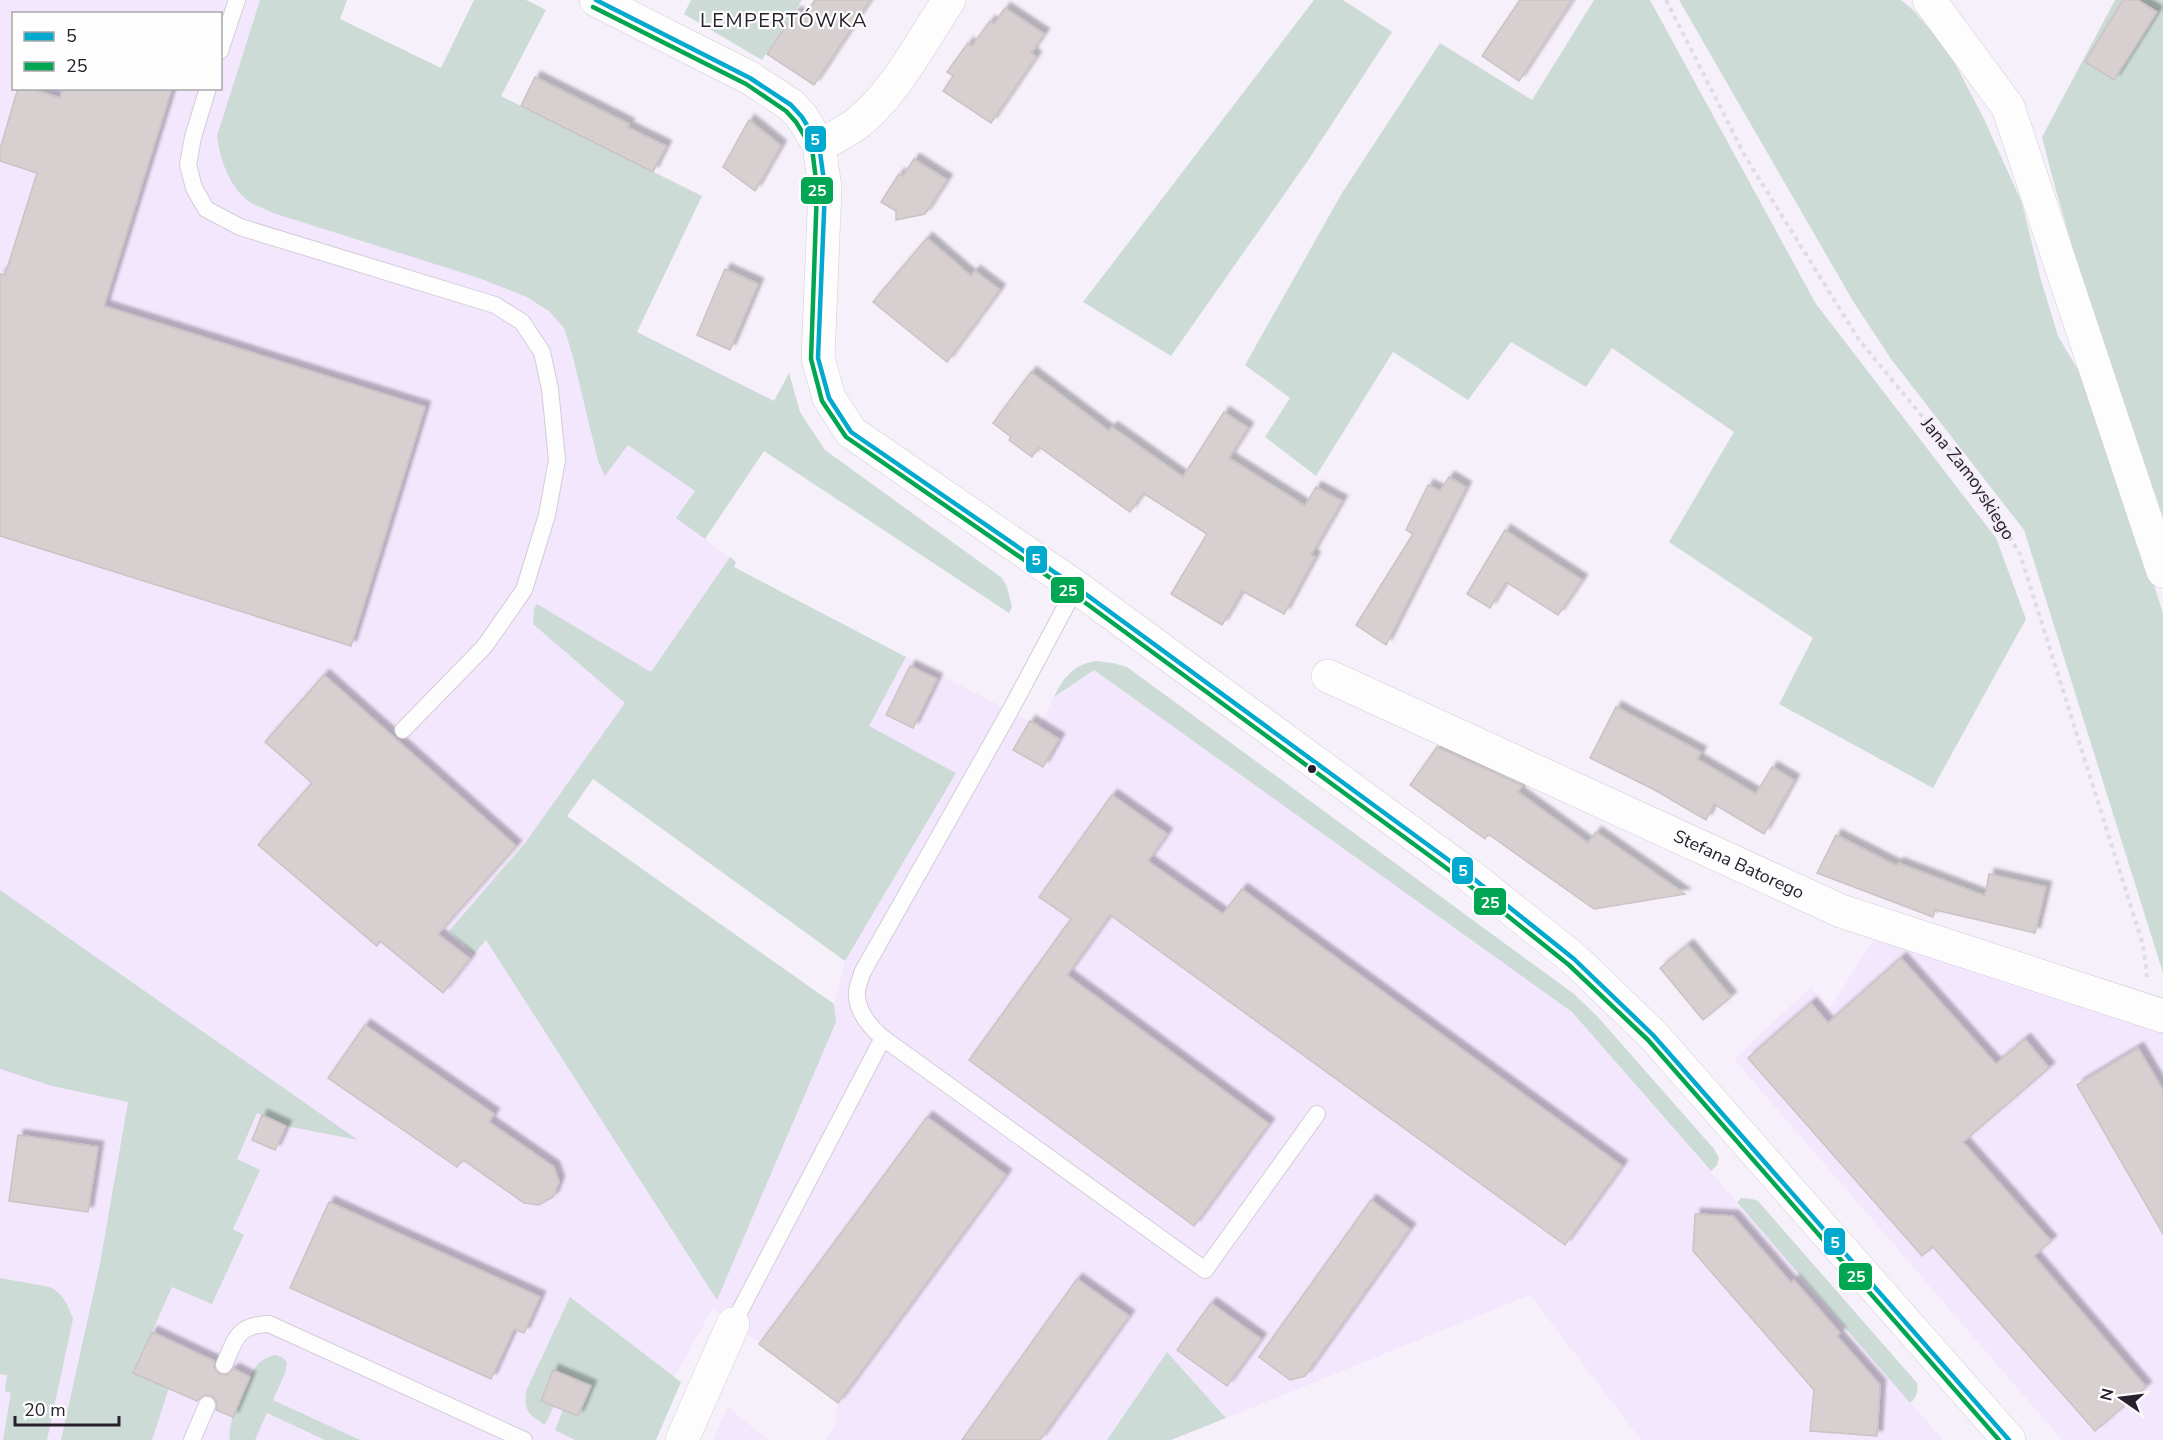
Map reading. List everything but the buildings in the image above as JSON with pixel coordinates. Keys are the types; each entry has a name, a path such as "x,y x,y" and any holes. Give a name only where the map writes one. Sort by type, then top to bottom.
{"street":[{"path":"596,0 750,78 790,105 802,117 819,145 825,188 818,358 829,398 851,432 1076,587 1468,875 1574,959 1653,1035 2008,1440"},
{"path":"819,145 855,126 875,108 891,88 949,0"},
{"path":"1929,0 2008,107 2163,571"},
{"name":"Stefana Batorego","path":"1328,676 1841,911 2158,1014"},
{"path":"682,1440 733,1324"}],"lane":[{"path":"222,45 237,0"},
{"path":"207,90 193,137 188,165 194,188 206,209 240,227 495,305 522,322 542,352 550,389 557,460 547,515 524,590 484,647 403,730"},
{"path":"1076,587 1010,711 862,973 857,992 860,1010 873,1029 883,1038 1205,1270 1317,1114"},
{"path":"733,1324 883,1038"},
{"path":"224,1365 238,1334 253,1324 269,1324 524,1440"},
{"path":"192,1440 207,1405"}],"path":[{"name":"Jana Zamoyskiego","path":"1666,0 1745,156 1859,340 1974,478 2020,554 2143,945 2158,1014"}],"shaded area":[{"path":"0,0 272,0 231,128 774,401 697,533 736,562 486,939 836,1022 834,1004 845,961 956,773 868,726 906,657 1039,726 1054,697 1094,670 1572,1012 1943,1440 1641,1440 1530,1295 1226,1418 1167,1352 1107,1440 825,1440 836,1423 837,1403 713,1308 674,1378 647,1440 0,1440"},
{"path":"260,0 347,0 340,19 441,68 474,0 526,0 546,10 501,96 702,196 637,332 774,401 789,373 800,412 825,450 1002,578 1012,607 1009,613 764,451 705,539 676,518 695,491 628,445 605,476 598,461 564,328 550,312 527,297 476,277 273,213 251,203 237,190 227,173 217,136"},
{"path":"691,0 802,0 762,60 684,14"},
{"path":"1314,0 1343,0 1392,32 1307,162 1171,356 1083,302"},
{"path":"1594,0 1650,0 1816,304 1996,538 2026,619 1933,788 1779,704 1813,638 1669,542 1734,432 1612,348 1586,387 1511,342 1468,400 1393,352 1316,476 1265,437 1290,398 1245,365 1342,193 1440,43 1532,100"},
{"path":"1679,0 1901,0 1914,11 1948,50 1984,119 2022,203 2058,336 2091,392 2163,613 2163,973 2024,530 1891,359 1853,301"},
{"path":"2115,0 2163,0 2163,517 2083,281 2042,137"},
{"path":"730,557 736,562 734,567 906,657 869,726 956,773 845,961 593,779 567,816 834,1004 836,1022 717,1300 486,940 474,954 449,931 525,843 625,703 533,624 534,609 537,604 651,672"},
{"path":"1096,661 1127,667 1574,994 1597,1016 1714,1149 1719,1158 1717,1165 1711,1171 1572,1012 1094,670 1054,697 1070,673 1081,665"},
{"path":"0,890 358,1140 286,1126 257,1113 237,1159 260,1170 233,1229 244,1235 212,1304 172,1287 134,1372 169,1388 152,1440 61,1440 100,1264 128,1102 52,1086 0,1069"},
{"path":"1877,935 2163,1028 2163,1440 2062,1440 1734,1059 1811,987 1829,1009"},
{"path":"1741,1198 1758,1201 1917,1383 1916,1394 1910,1403 1737,1202"},
{"path":"0,1278 50,1287 62,1297 73,1319 47,1440 3,1440 11,1393 5,1391 7,1375 0,1374"},
{"path":"570,1297 681,1382 656,1440 575,1440 555,1430 563,1410 578,1416 591,1386 553,1370 541,1400 554,1406 545,1425 529,1412 526,1404 526,1391"},
{"path":"1167,1352 1226,1418 1171,1440 1107,1440"},
{"path":"275,1355 287,1362 285,1373 273,1400 360,1440 325,1440 267,1413 255,1440 230,1440 234,1412 248,1379 260,1362"},
{"path":"728,1407 768,1440 713,1440"}],"transit line":[{"name":"5","path":"596,0 750,78 791,105 802,117 819,145 825,188 818,358 829,398 851,432 1076,587 1469,875 1574,959 1653,1035 2009,1440"},
{"name":"25","path":"593,7 746,84 786,111 796,122 812,148 817,188 811,359 822,401 846,437 1072,593 1464,881 1569,965 1648,1040 1999,1440"}],"district":[{"name":"LEMPERTÓWKA","path":"784,20"}]}
